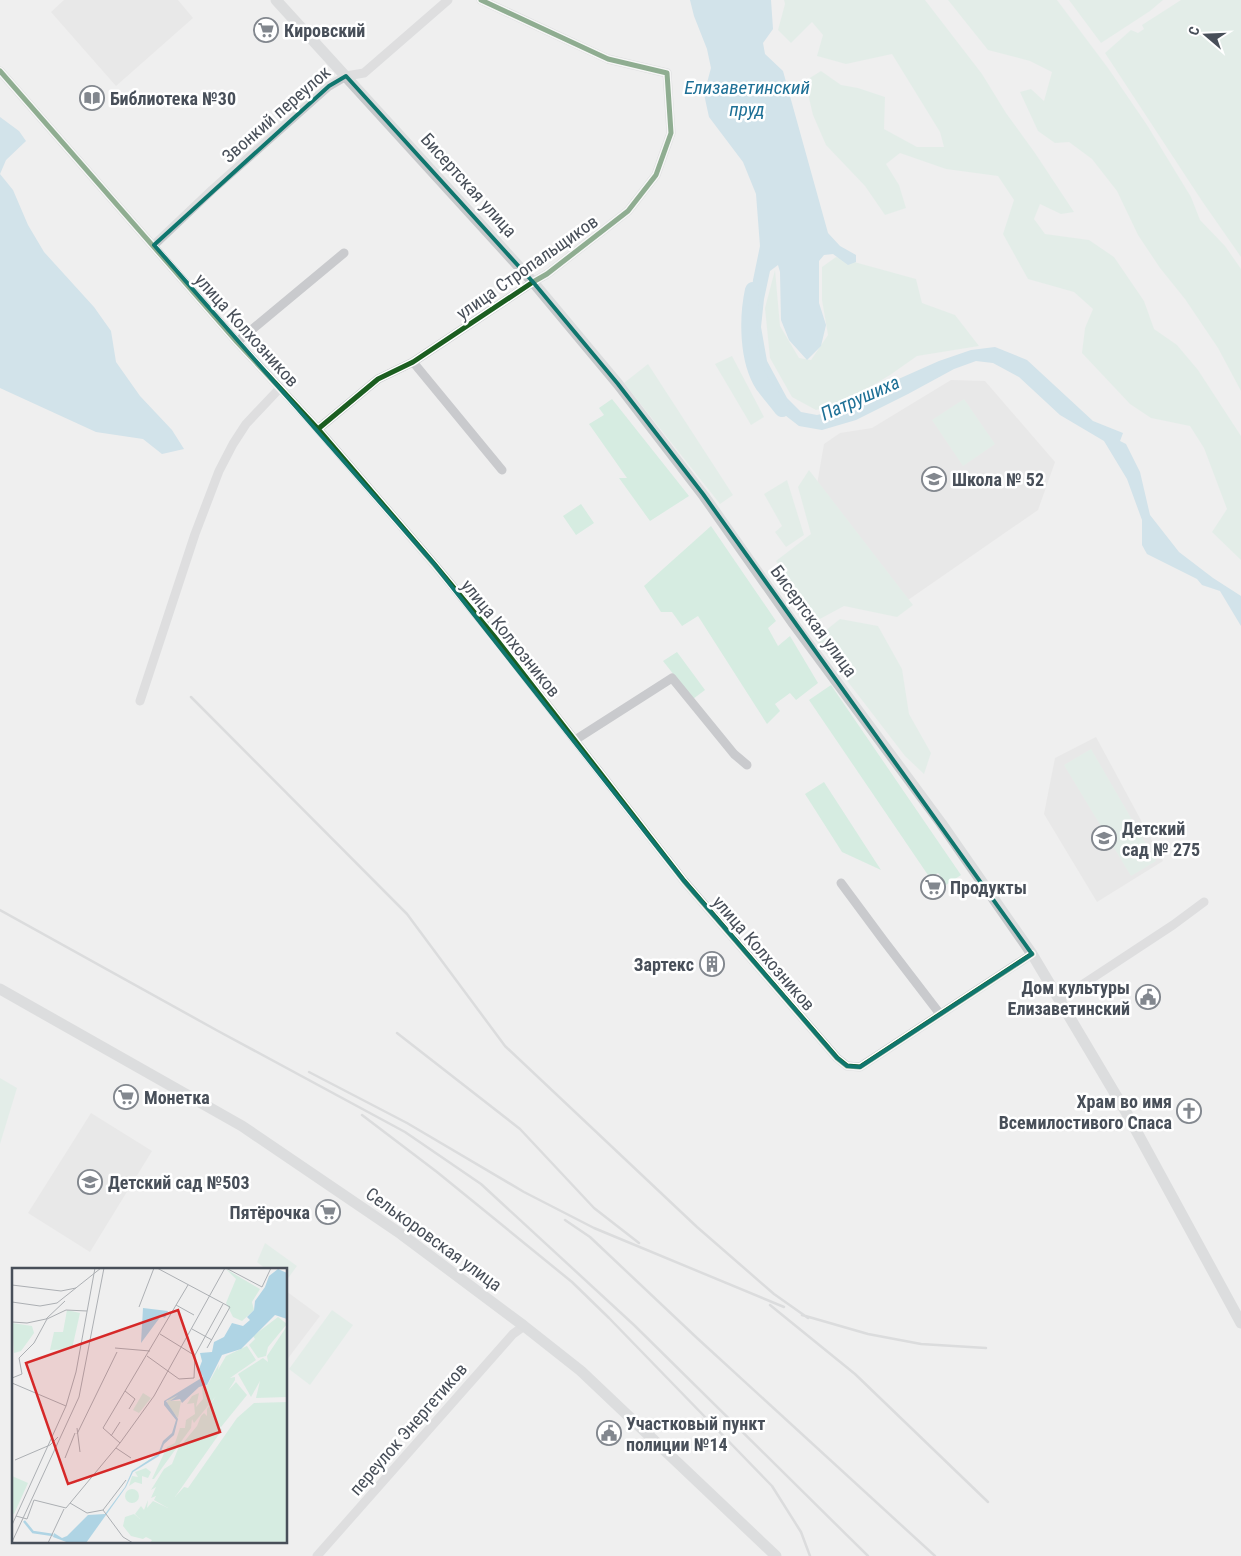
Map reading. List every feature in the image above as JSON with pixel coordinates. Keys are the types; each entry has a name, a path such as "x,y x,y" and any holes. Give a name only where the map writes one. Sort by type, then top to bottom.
{"main road":[{"name":"Бисертская улица","path":"276,0 533,282 618,384 704,496 794,624 941,823 1032,954 1126,1112 1241,1323"},
{"name":"Селькоровская улица","path":"0,989 242,1126 401,1234 581,1371 776,1556"}],"street":[{"name":"Звонкий переулок","path":"154,245 212,190 330,86 346,76 364,73 448,0"},
{"name":"улица Стропальщиков","path":"318,429 378,380 413,362 547,274 628,211 656,175 671,133 668,73 608,59 481,0"},
{"name":"улица Колхозников","path":"0,71 237,342 318,429 494,636 684,881 837,1058 847,1066 860,1067 1032,954"},
{"path":"237,342 344,252"},
{"path":"413,362 502,470"},
{"path":"140,701 194,534 219,471 246,424 280,388"},
{"path":"575,740 672,678 734,754 747,765"},
{"path":"841,883 940,1014"},
{"path":"1059,1000 1173,925 1204,902"},
{"name":"переулок Энергетиков","path":"317,1556 513,1334 524,1326"}],"highlighted area":[{"path":"346,76 533,282 618,384 703,494 1032,954 860,1067 847,1066 837,1058 684,881 434,564 154,245 329,86"}],"shaded area":[{"path":"64,0 178,0 193,18 116,86 51,12"},
{"name":"Школа № 52","path":"951,380 985,381 1055,462 1038,510 908,600 815,496 824,444 840,433 872,428"},
{"name":"Детский сад № 275","path":"1096,737 1163,861 1097,902 1044,814 1055,758"},
{"name":"Детский сад №503","path":"91,1113 152,1151 90,1252 28,1213"},
{"path":"288,1292 320,1316 288,1358"}],"green space":[{"path":"784,0 925,0 982,74 1006,113 1074,212 1061,214 1040,204 1034,219 1045,234 1089,240 1114,257 1144,301 1154,329 1177,345 1198,370 1241,436 1241,560 1212,532 1227,509 1204,448 1190,426 1151,418 1130,404 1082,353 1085,328 1093,309 1074,292 1028,279 1003,234 1014,200 998,176 946,169 900,153 886,164 899,185 906,208 885,215 865,186 826,145 813,115 805,81 821,71 841,85 858,88 885,97 884,129 917,147 944,147 940,132 892,54 846,64 817,56 823,35 812,22 791,43 778,30 785,4"},
{"path":"948,0 1057,0 1108,68 1147,125 1191,197 1200,220 1225,246 1241,269 1241,391 1218,348 1138,235 1117,191 1092,159 1069,142 1055,143 1038,131 1020,92 1031,89 1044,101 1052,72 1030,61 988,50"},
{"path":"1069,0 1163,0 1150,11 1101,43"},
{"path":"1181,0 1241,0 1241,257 1105,53 1131,30 1138,33 1144,29 1142,25"},
{"path":"836,257 916,279 922,303 955,315 979,346 917,356 845,402 816,410 792,397 770,358 765,308 775,270 780,326 799,358 811,360 828,335 822,300 822,267"},
{"path":"732,356 764,417 751,425 715,364"},
{"path":"648,364 733,495 720,504 624,383"},
{"path":"612,399 689,496 650,521 619,478 627,478 589,424 604,415 599,408"},
{"path":"964,399 995,444 963,466 932,420"},
{"path":"809,470 913,605 897,617 844,606 818,620 776,561 811,534 798,487"},
{"path":"787,480 804,535 786,547 775,532 782,526 764,494"},
{"path":"581,504 594,523 576,535 563,516"},
{"path":"711,526 776,621 768,628 778,646 790,636 818,683 796,700 790,693 775,704 780,711 767,724 698,616 682,626 672,612 661,612 644,586"},
{"path":"840,619 878,626 902,669 909,714 931,753 924,774 905,756 815,639"},
{"path":"677,652 705,690 693,699 663,661"},
{"path":"831,685 961,875 946,885 938,873 930,878 809,700"},
{"path":"1091,749 1156,861 1131,876 1064,765"},
{"path":"824,782 881,870 842,852 805,794"},
{"path":"0,1078 17,1088 0,1144"},
{"path":"265,1243 297,1266 288,1278 288,1268 264,1268 257,1262"},
{"path":"332,1310 353,1325 310,1385 289,1369"}],"water":[{"name":"Елизаветинский пруд","path":"690,0 771,0 773,29 763,43 765,54 783,71 828,233 840,246 856,255 856,262 848,265 833,254 824,255 819,261 819,303 826,325 821,346 807,360 789,340 781,320 780,272 778,265 770,271 761,327 767,361 787,398 801,412 817,415 839,410 885,385 939,361 971,350 995,347 1027,360 1093,421 1123,433 1120,441 1126,444 1140,472 1150,515 1179,552 1213,578 1241,596 1241,626 1220,591 1202,585 1197,579 1147,554 1142,545 1142,520 1127,479 1104,441 1060,415 1019,377 993,363 976,361 954,369 856,420 822,430 799,426 781,412 759,376 753,358 749,331 753,280 760,246 756,194 743,162 709,117 704,94 711,68 707,49"},
{"path":"0,117 19,131 26,141 6,160 0,174"},
{"path":"0,174 13,190 28,225 44,252 94,307 111,331 116,362 140,396 172,430 184,449 162,454 143,439 96,432 0,388"}],"waterway":[{"name":"Патрушиха","path":"753,290 749,326 754,364 763,385 782,409"}],"railway":[{"path":"191,697 407,914 505,1046 697,1227 774,1294 808,1318"},
{"path":"0,910 405,1132 481,1184 634,1325 868,1556"},
{"path":"397,1033 520,1129 594,1208 639,1243"},
{"path":"309,1072 407,1123 524,1192 594,1228 784,1307"},
{"path":"362,1115 437,1172 572,1282 609,1318 772,1486 801,1532 810,1556"},
{"path":"565,1220 590,1237 697,1338 935,1556"},
{"path":"770,1305 855,1374 988,1502"},
{"path":"802,1315 868,1334 921,1344 986,1348"}],"cycle path":[{"path":"318,429 378,379 413,362 547,274 628,211 656,175 671,133 667,73 608,59 481,0"},
{"path":"0,71 237,342 318,429 434,564 494,636 684,881 837,1058 847,1066 860,1067 1032,954"}],"place":[{"name":"Кировский","path":"266,30"},
{"name":"Библиотека №30","path":"92,98"},
{"name":"Школа № 52","path":"934,479"},
{"name":"Детский сад № 275","path":"1104,838"},
{"name":"Продукты","path":"933,887"},
{"name":"Зартекс","path":"712,964"},
{"name":"Дом культуры Елизаветинский","path":"1148,997"},
{"name":"Монетка","path":"126,1097"},
{"name":"Храм во имя Всемилостивого Спаса","path":"1189,1111"},
{"name":"Детский сад №503","path":"90,1182"},
{"name":"Пятёрочка","path":"328,1212"},
{"name":"Участковый пункт полиции №14","path":"609,1433"}]}
